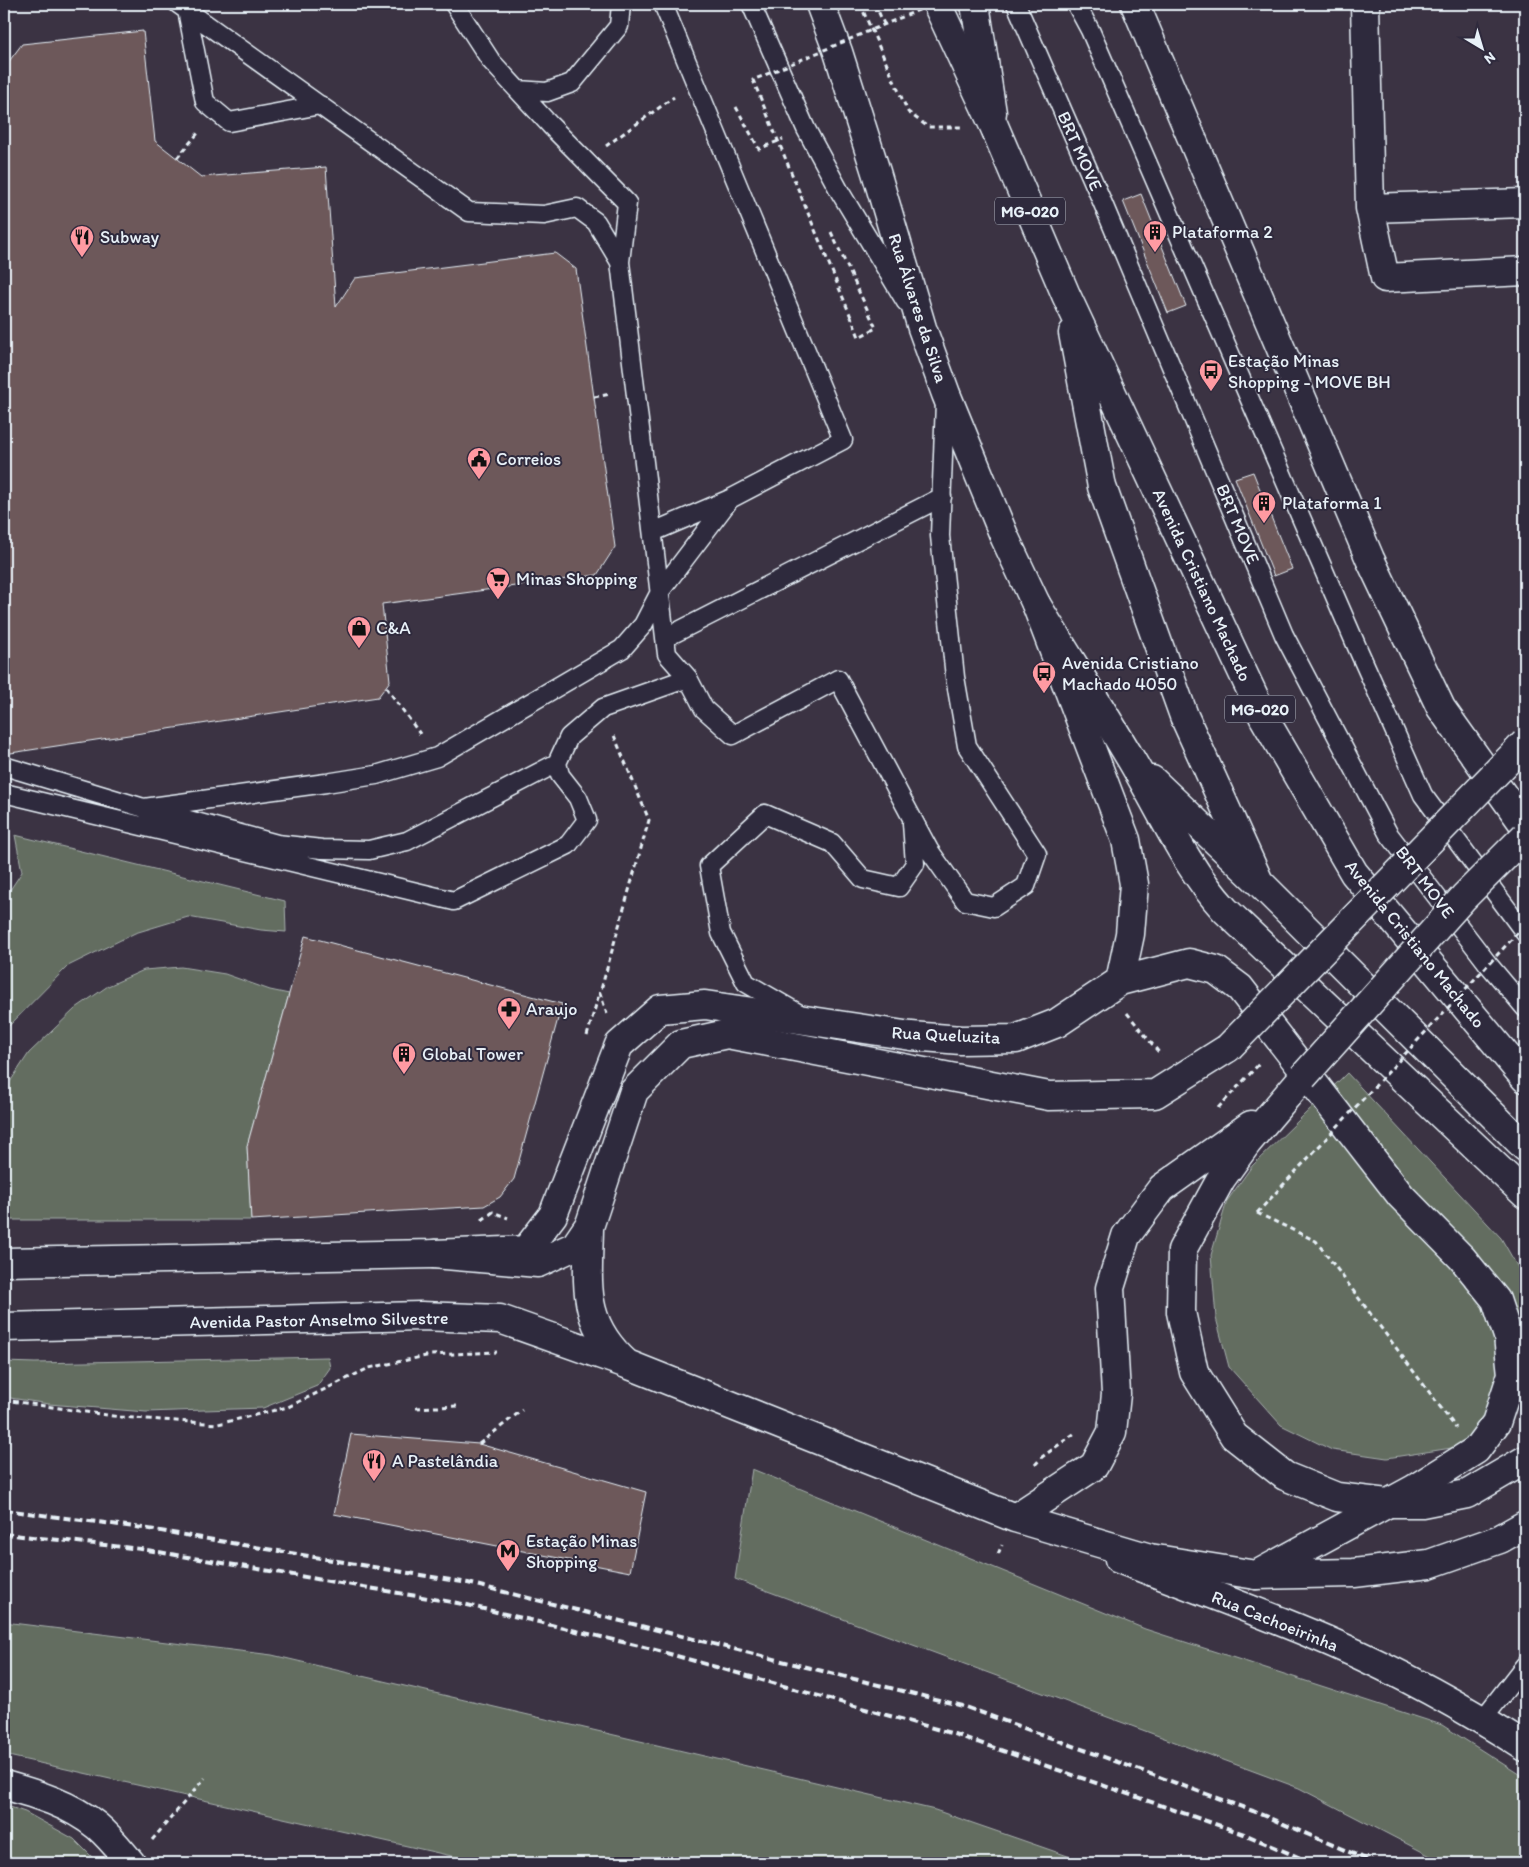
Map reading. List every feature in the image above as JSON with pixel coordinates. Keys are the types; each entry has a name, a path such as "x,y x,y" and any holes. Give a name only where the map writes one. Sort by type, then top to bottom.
{"main road":[{"path":"812,4 838,52"},
{"name":"Rua Álvares da Silva","path":"820,4 838,52 876,172 922,328 946,394 1005,538 1036,604"},
{"name":"Avenida Cristiano Machado","path":"937,4 994,126 1066,295 1264,718 1354,873 1525,1078"},
{"name":"Avenida Cristiano Machado","path":"975,4 994,126"},
{"path":"1135,4 1370,559 1441,708 1525,826"},
{"path":"1365,4 1370,208 1385,278 1525,271"},
{"path":"1370,208 1525,203"},
{"path":"1066,295 1102,487 1184,716 1259,882"},
{"path":"1036,604 1133,762 1191,868 1209,893 1525,1194"},
{"path":"1036,604 1126,840 1134,884 1130,934 1114,985"},
{"path":"627,1364 605,1342 591,1310 588,1291 590,1226 634,1091 682,1044 727,1034 1049,1096 1155,1094 1228,1048 1525,743"},
{"path":"1133,762 1259,882 1525,1147"},
{"path":"1525,836 1464,897 1303,1078 1247,1143 1221,1178 1182,1250 1181,1312 1194,1372 1234,1436 1285,1476 1337,1497 1422,1503 1467,1494 1525,1460"},
{"name":"Rua Queluzita","path":"434,1254 526,1250 553,1215 619,1045 660,1009 705,1005 910,1036 961,1040 1016,1039 1057,1023 1114,985 1189,964 1216,970 1240,988 1401,1196 1462,1258 1496,1300 1508,1336 1512,1374 1496,1423 1476,1450"},
{"path":"1015,1518 1094,1466 1112,1432 1116,1394 1110,1288 1126,1236 1162,1188 1279,1105"},
{"path":"4,1262 434,1254 538,1262 575,1246 590,1226"},
{"name":"Avenida Pastor Anselmo Silvestre","path":"4,1327 421,1316 500,1320 627,1364 1015,1518"},
{"path":"1256,1575 1422,1484 1476,1450"},
{"path":"1015,1518 1150,1558 1256,1575 1354,1573 1428,1564 1500,1539 1525,1525"},
{"name":"Rua Cachoeirinha","path":"1015,1518 1335,1644 1483,1719 1525,1747"},
{"path":"4,1785 39,1795 73,1811 95,1824 106,1834 140,1854"}],"lane":[{"path":"454,4 491,60 550,125 627,203 620,262 661,590 667,654 688,678 704,709 733,736 838,679 929,850 965,901 994,907 1026,886 1037,854 967,746 954,677 940,536 946,394"},
{"path":"518,90 547,92 572,83 619,26 621,4"},
{"path":"653,532 730,500 843,440 663,4"},
{"path":"751,4 806,129 840,192 922,328"},
{"name":"BRT MOVE","path":"1016,4 1104,206 1284,635 1388,833 1488,964 1525,1008"},
{"path":"1076,4 1094,39 1423,795 1525,933"},
{"path":"182,7 469,212 544,215 577,208 596,222 620,262"},
{"path":"182,7 205,102 230,122 320,106"},
{"path":"665,638 942,497"},
{"path":"144,808 326,784 376,775 437,757 622,649 643,625 661,590 730,500"},
{"path":"4,766 144,808 277,844 322,849 369,850 407,841 557,763 569,737 603,708 688,678"},
{"path":"4,793 454,901 568,845 587,820 578,798 560,775 557,763"},
{"path":"809,1020 746,983 721,933 709,866 765,814 832,843 863,879 899,887 915,864 911,814"},
{"path":"1483,1719 1525,1665"}],"path":[{"path":"860,4 908,112 928,127 994,126"},
{"path":"876,4 884,24"},
{"path":"851,317 753,80 933,4"},
{"path":"177,158 217,111"},
{"path":"386,687 437,757"},
{"path":"603,708 649,820 600,993 619,1045"},
{"path":"1476,1450 1460,1434 1316,1241 1257,1213 1525,924"},
{"path":"1114,985 1179,1079"},
{"path":"4,1400 120,1417 218,1424 288,1407 369,1368 431,1355 504,1352"},
{"path":"416,1408 458,1406"},
{"path":"479,1444 522,1410"},
{"path":"140,1854 205,1778"}],"green space":[{"path":"15,835 285,901 286,932 261,930 188,917 135,933 68,966 4,1031 4,899 22,872"},
{"path":"181,967 225,974 270,990 289,994 247,1146 251,1220 4,1220 4,1091 29,1053 76,1008 108,986 144,970"},
{"path":"1347,1073 1501,1238 1520,1271 1525,1293 1525,1358 1506,1407 1458,1447 1387,1458 1332,1450 1281,1425 1229,1367 1216,1318 1211,1255 1227,1201 1252,1166"},
{"path":"328,1357 330,1368 317,1386 263,1408 146,1412 49,1404 4,1397 4,1362"},
{"path":"752,1469 1145,1629 1442,1725 1525,1778 1525,1863 1444,1863 1299,1788 735,1579"},
{"path":"4,1622 272,1655 935,1810 1088,1863 492,1863 456,1857 4,1755"},
{"path":"4,1805 25,1812 74,1839 98,1863 4,1863"}],"building":[{"path":"143,31 155,141 201,177 326,167 336,307 355,278 555,253 576,269 615,547 597,575 382,604 390,681 378,697 4,754 4,68 22,44"},
{"name":"Plataforma 2","path":"1141,194 1186,306 1168,313 1123,201"},
{"name":"Plataforma 1","path":"1253,472 1292,569 1274,576 1235,478"},
{"name":"Global Tower","path":"305,936 562,1004 514,1179 500,1197 484,1206 251,1220 247,1146"},
{"name":"Estação Minas Shopping","path":"351,1434 479,1444 646,1492 630,1572 334,1514"}],"railway":[{"path":"4,1510 143,1528 468,1583 963,1706 1253,1811 1375,1863"},
{"path":"4,1534 141,1549 463,1604 652,1649 954,1734 1244,1834 1312,1863"}],"place":[{"name":"Plataforma 2","path":"1155,253"},
{"name":"Subway","path":"82,258"},
{"name":"Estação Minas Shopping - MOVE BH","path":"1211,392"},
{"name":"Correios","path":"479,480"},
{"name":"Plataforma 1","path":"1264,524"},
{"name":"Minas Shopping","path":"498,600"},
{"name":"C&A","path":"359,649"},
{"name":"Avenida Cristiano Machado 4050","path":"1044,694"},
{"name":"Araujo","path":"509,1030"},
{"name":"Global Tower","path":"404,1075"},
{"name":"A Pastelândia","path":"374,1482"},
{"name":"Estação Minas Shopping","path":"508,1572"}]}
